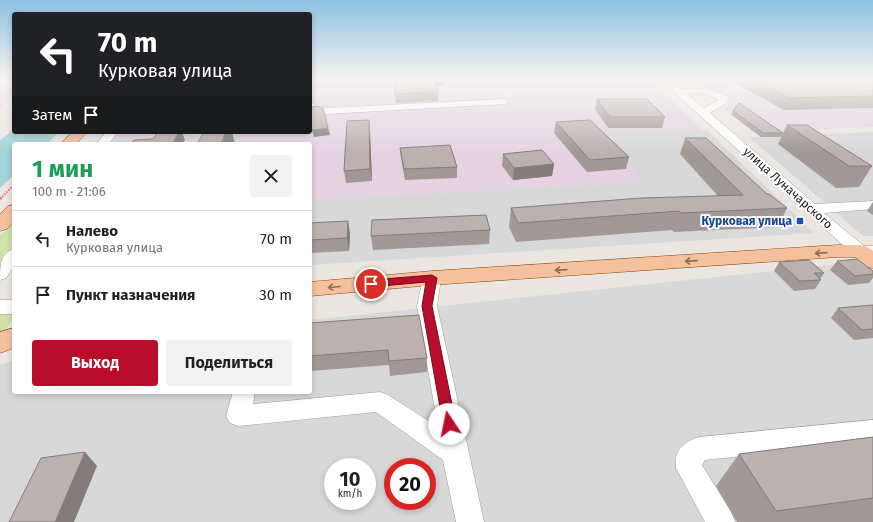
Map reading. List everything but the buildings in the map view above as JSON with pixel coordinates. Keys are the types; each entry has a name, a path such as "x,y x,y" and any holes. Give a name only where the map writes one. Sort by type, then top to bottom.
{"main road":[{"path":"70,142 78,134"},
{"path":"80,142 88,134"},
{"path":"0,209 12,198"},
{"path":"0,225 12,212"},
{"path":"312,289 432,278 869,254"},
{"path":"0,337 12,336"},
{"path":"0,342 12,337"}],"street":[{"path":"312,107 326,111 476,103"},
{"name":"улица Луначарского","path":"693,103 811,209 869,254"},
{"path":"704,112 720,103"},
{"path":"104,142 110,134"},
{"path":"811,209 873,205"},
{"path":"0,274 12,257"},
{"path":"432,278 427,306 455,453 470,522"},
{"path":"0,306 12,307"},
{"path":"244,394 238,416 380,402 455,453"},
{"path":"721,522 689,468 688,458 699,449 873,431"}],"path":[{"path":"0,199 12,187"}],"shaded area":[{"path":"0,103 6,103 0,108"},
{"path":"312,103 675,103 703,130 607,129 641,182 312,200 312,142 241,142 243,134 312,134"},
{"path":"729,103 873,103 873,127 753,132 724,110"},
{"path":"606,129 707,130 814,233 312,265 312,200 641,182"},
{"path":"873,132 873,236 863,236 749,137"},
{"path":"117,134 224,134 111,140"},
{"path":"244,134 242,142 110,142 111,140"},
{"path":"849,263 873,282 873,522 0,522 0,365 12,361 12,394 312,394 312,320"}],"green space":[{"path":"12,223 12,248 0,264 0,236"},
{"path":"0,311 12,313 12,321 5,330 0,331"}],"water":[{"path":"12,131 12,134 57,134 49,142 12,142 12,177 0,188 0,140"}],"place":[{"name":"Курковая улица","path":"800,221"}],"route":[{"path":"371,284 432,278 427,306 449,424"}]}
